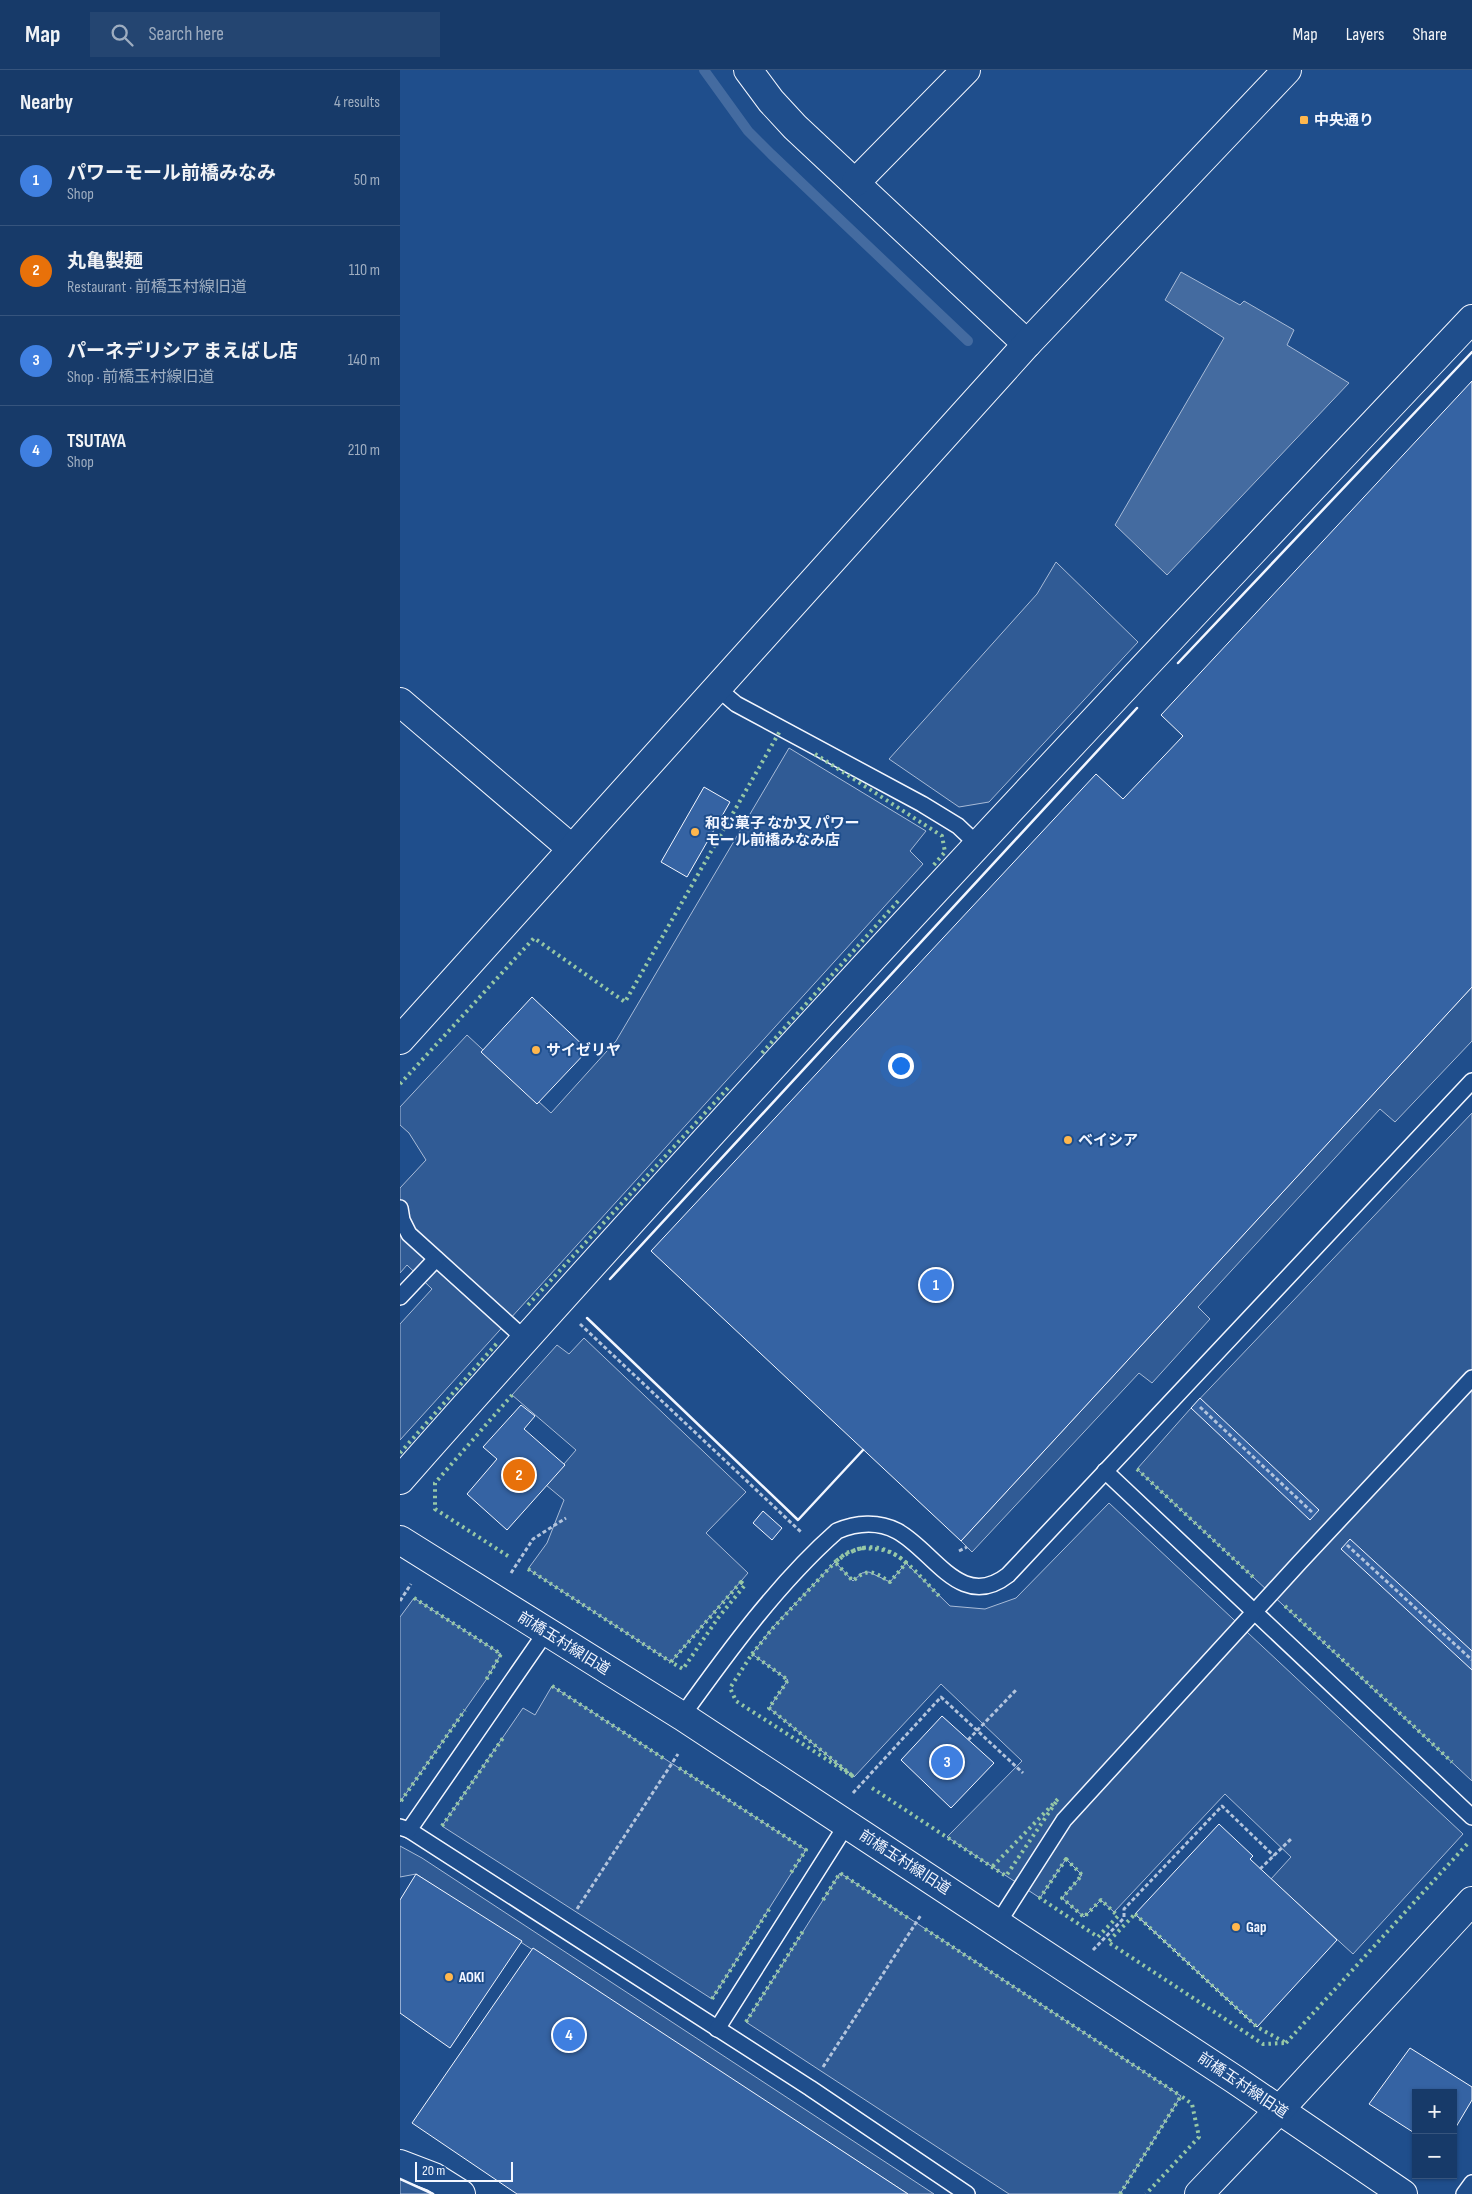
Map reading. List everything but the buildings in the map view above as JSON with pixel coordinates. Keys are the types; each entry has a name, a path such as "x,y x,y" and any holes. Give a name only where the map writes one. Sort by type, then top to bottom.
{"street":[{"path":"748,70 771,101 795,127 856,182 1027,344"},
{"path":"856,182 966,70"},
{"path":"400,1040 1027,344 1287,70"},
{"path":"400,1480 524,1339 977,844 1472,319"},
{"path":"400,702 571,848"},
{"name":"前橋玉村線旧道","path":"400,1540 682,1716 1280,2109 1403,2194"},
{"path":"1199,2194 1472,1901"},
{"path":"400,2164 434,2177 461,2194"}],"lane":[{"path":"716,687 736,704 922,804 958,826 977,844"},
{"path":"682,1716 739,1637 824,1542 837,1531 850,1526 864,1524 889,1528 908,1538 956,1580 969,1586 992,1584 1008,1575 1472,1081"},
{"path":"400,1208 404,1231 524,1339"},
{"path":"400,1298 436,1259"},
{"path":"998,1923 1064,1820 1472,1378"},
{"path":"1105,1471 1472,1817"},
{"path":"546,1632 404,1829 810,2088 967,2194"},
{"path":"717,2028 847,1824"},
{"path":"1464,2194 1472,2183"}],"path":[{"path":"576,1321 802,1533"},
{"path":"511,1573 533,1539 566,1518"},
{"path":"400,1601 411,1584"},
{"path":"968,1740 1016,1690"},
{"path":"851,1796 941,1697 1023,1773"},
{"path":"563,1930 678,1754"},
{"path":"1091,1952 1124,1918 1124,1909 1222,1806 1274,1856"},
{"path":"1260,1869 1292,1838"},
{"path":"810,2088 921,1915"}],"shaded area":[{"path":"1181,272 1240,305 1244,301 1294,330 1287,345 1349,383 1167,575 1115,525 1224,338 1165,300"},
{"path":"1056,562 1138,642 989,802 959,807 889,759 1037,594"},
{"path":"789,748 926,831 910,851 923,864 400,1440 400,1324 432,1289 407,1265 400,1273 400,1188 426,1160 409,1133 400,1125 400,1107 467,1035 551,1113 616,1041"},
{"path":"1472,987 1472,1041 1395,1122 1380,1109 1198,1307 1210,1319 1152,1383 1139,1373 972,1552 961,1541"},
{"path":"1472,1113 1472,1781 1137,1469 1191,1408"},
{"path":"584,1338 746,1492 706,1533 748,1573 671,1662 528,1569 547,1543 564,1500 546,1485 576,1450 512,1395 557,1345 569,1354"},
{"path":"1109,1503 1463,1834 1353,1954 1271,1879 1291,1857 1225,1794 1114,1912 1101,1900 1084,1917 1062,1898 1082,1875 1066,1859 1040,1898 947,1837 1022,1761 941,1684 854,1777 769,1708 788,1680 752,1654 773,1627 835,1562 853,1581 862,1573 869,1572 890,1582 906,1563 950,1606 985,1609 1016,1598"},
{"path":"414,1598 501,1654 486,1680 400,1802 400,1617"},
{"path":"552,1686 806,1850 712,1999 442,1826 523,1708 535,1715"},
{"path":"400,1846 422,1858 934,2194 908,2194 416,1874 400,1877"},
{"path":"840,1873 1181,2096 1120,2194 1009,2194 746,2022"},
{"path":"400,2179 430,2192 433,2194 400,2194"}],"waterway":[{"path":"704,70 748,131 968,341"}],"hedge":[{"path":"400,1084 534,938 625,1002 780,731"},
{"path":"815,754 942,836 945,852 932,867"},
{"path":"762,1053 899,900"},
{"path":"528,1305 728,1088"},
{"path":"400,1453 498,1342"},
{"path":"508,1556 435,1509 435,1483 512,1395"},
{"path":"1137,1469 1253,1577"},
{"path":"752,1654 773,1628 835,1562 852,1552 867,1547 881,1548 906,1562 940,1597"},
{"path":"862,1548 886,1551 896,1555 906,1563 890,1582 871,1572 863,1574 853,1581 835,1562 846,1553 862,1548"},
{"path":"528,1569 671,1662"},
{"path":"741,1582 745,1585 718,1618 683,1669 671,1662 741,1582"},
{"path":"414,1598 501,1654 486,1680"},
{"path":"1285,1606 1452,1762"},
{"path":"752,1654 788,1680 769,1708 854,1777 736,1701 730,1688 752,1654"},
{"path":"552,1686 666,1760"},
{"path":"401,1801 465,1710"},
{"path":"442,1826 503,1738"},
{"path":"679,1768 806,1850 790,1874"},
{"path":"872,1788 992,1867 1006,1876 1058,1799 992,1867"},
{"path":"1286,2043 1469,1842"},
{"path":"1066,1859 1082,1875 1062,1898 1084,1917 1101,1900 1118,1916 1098,1937 1040,1898 1066,1859"},
{"path":"823,1900 840,1873 908,1918"},
{"path":"712,1999 770,1908"},
{"path":"1135,1914 1257,2027 1286,2043 1263,2044 1108,1942 1135,1914"},
{"path":"925,1929 1181,2096"},
{"path":"746,2022 803,1931"},
{"path":"1120,2194 1181,2096 1192,2104 1199,2137 1146,2194"}],"wall":[{"path":"1178,663 1472,352"},
{"path":"610,1279 1137,708"},
{"path":"587,1318 798,1520 863,1450"},
{"path":"400,2179 433,2194"}],"place":[{"name":"中央通り","path":"1304,120"},
{"name":"和む菓子 なか又 パワー モール前橋みなみ店","path":"695,832"},
{"name":"サイゼリヤ","path":"536,1050"},
{"name":"ベイシア","path":"1068,1140"},
{"name":"パワーモール前橋みなみ","path":"936,1285"},
{"name":"丸亀製麺","path":"519,1475"},
{"name":"パーネデリシア まえばし店","path":"947,1762"},
{"name":"Gap","path":"1236,1927"},
{"name":"AOKI","path":"449,1977"},
{"name":"TSUTAYA","path":"569,2035"}]}
